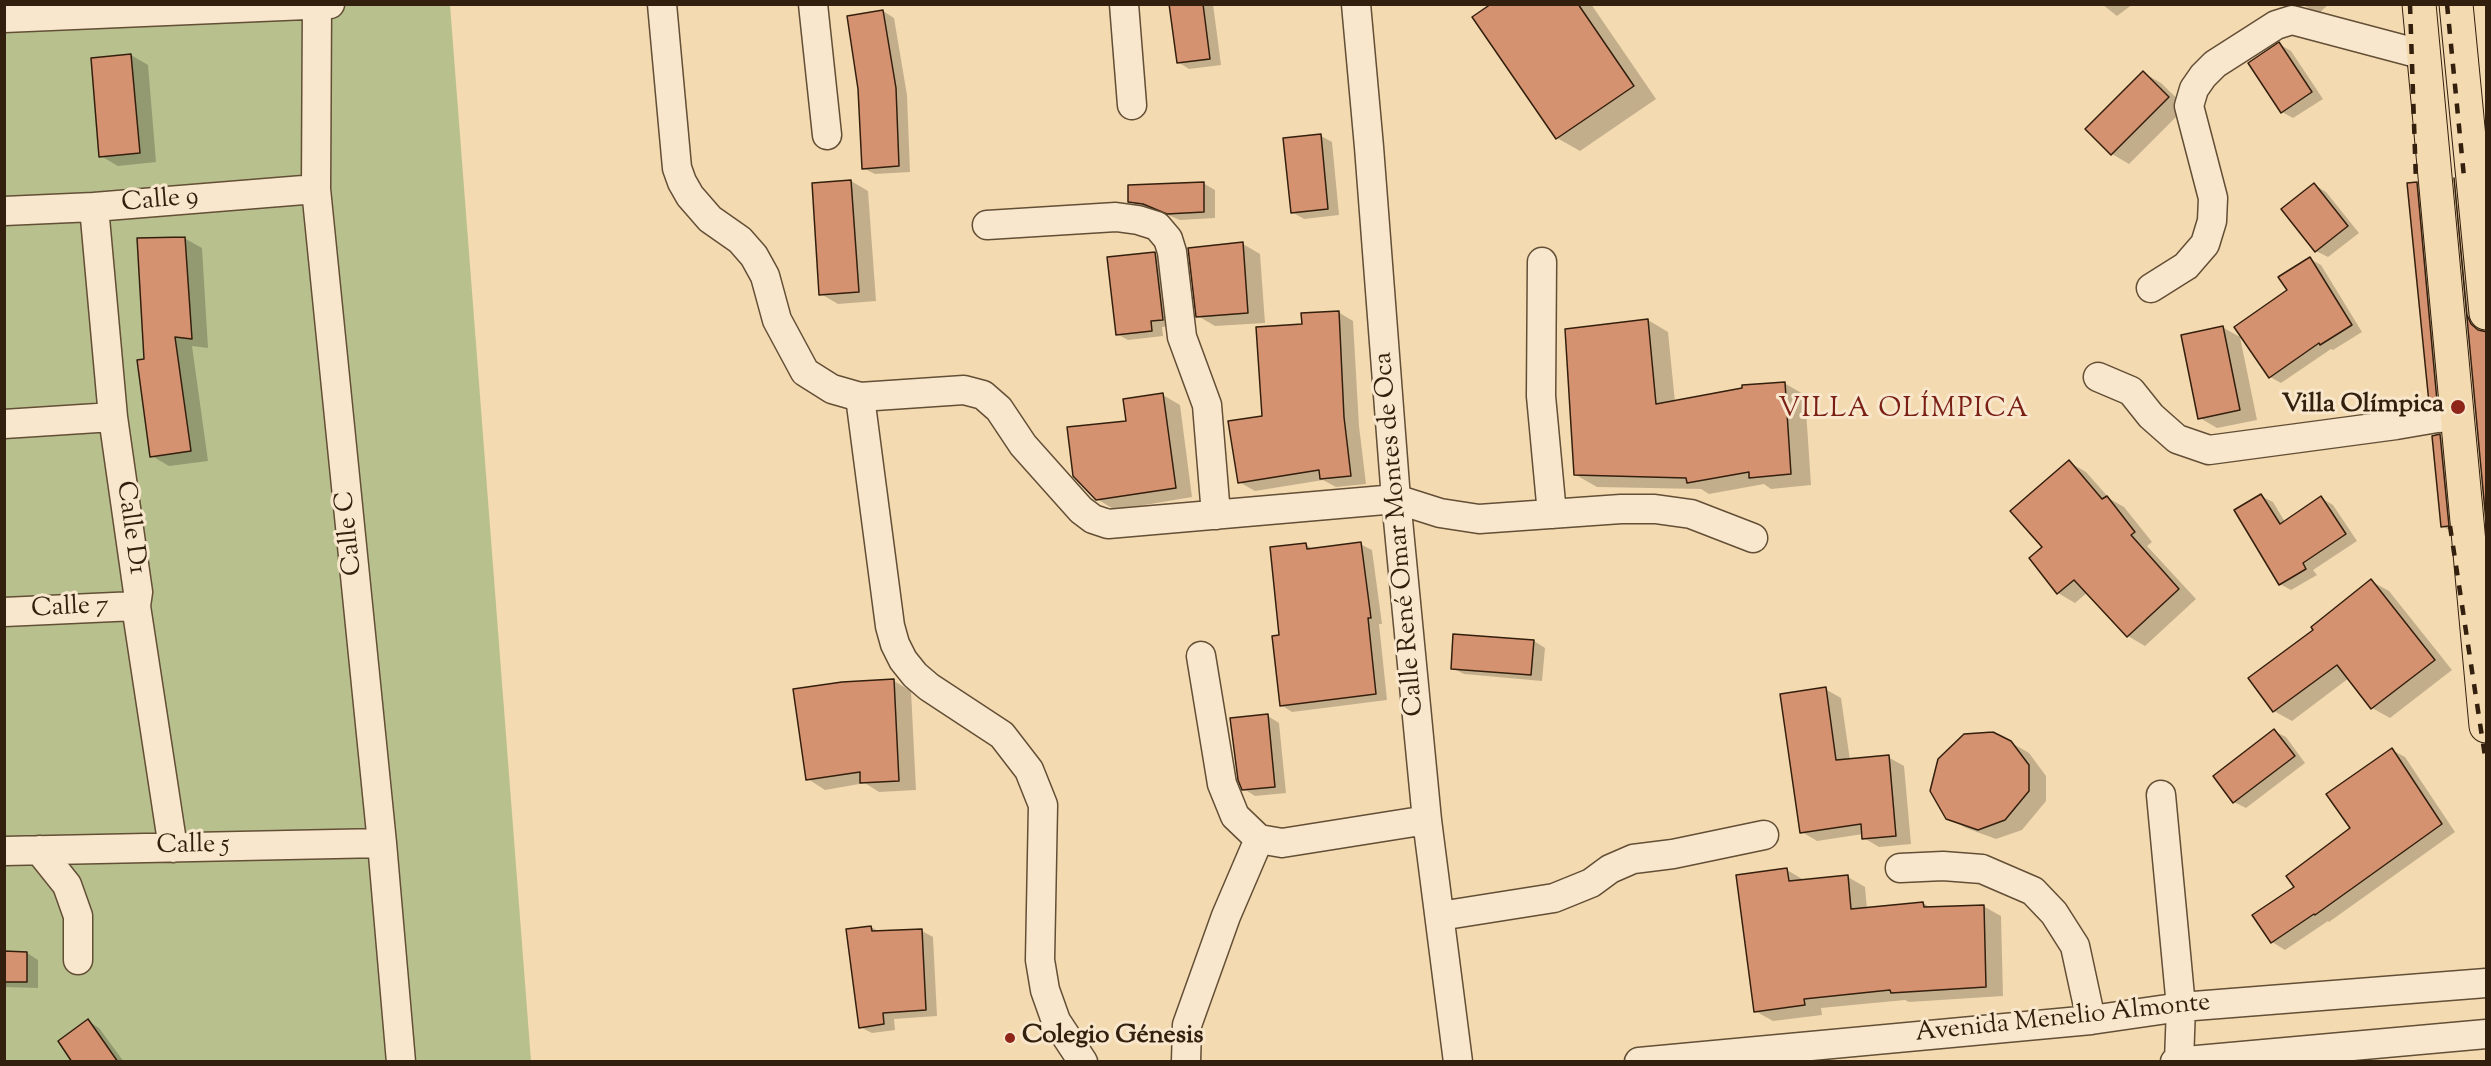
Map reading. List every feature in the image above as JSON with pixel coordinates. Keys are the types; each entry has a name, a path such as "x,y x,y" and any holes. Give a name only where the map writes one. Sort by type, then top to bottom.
{"main road":[{"path":"2419,4 2487,726"},
{"path":"2456,4 2480,173 2486,297"}],"street":[{"path":"662,4 677,168 682,182 690,196 710,219 740,240 754,256 765,276 777,320 805,372 832,389 860,397 964,390 983,395 999,409 1023,444 1081,510 1093,519 1108,524 1396,499 1440,513 1479,519 1552,513 1655,509 1691,514 1753,538"},
{"path":"813,4 827,135"},
{"path":"1124,4 1132,105"},
{"name":"Calle René Omar Montes de Oca","path":"1356,4 1396,499 1427,820 1458,1062"},
{"path":"4,18 108,9 321,5"},
{"name":"Calle C","path":"321,5 316,189 382,843 401,1062"},
{"path":"2151,288 2186,266 2205,244 2212,221 2213,198 2189,106 2194,89 2203,76 2216,64 2276,25 2292,20 2424,55"},
{"name":"Calle 9","path":"4,211 94,207 316,189"},
{"name":"Calle D1","path":"94,207 113,417 138,592 136,606 172,848"},
{"path":"987,225 1116,217 1157,226 1168,239 1175,269 1182,337 1188,359 1207,405 1216,515"},
{"path":"1542,262 1541,396 1552,513"},
{"path":"2098,377 2130,391 2151,416 2177,439 2209,450 2458,417"},
{"path":"860,397 890,626 895,644 903,660 915,675 929,687 1002,735 1029,770 1043,805 1040,960 1045,990 1056,1021 1083,1062"},
{"path":"4,424 113,417"},
{"name":"Calle 7","path":"4,612 136,606"},
{"path":"1201,656 1222,784 1235,816 1259,839 1282,843 1427,820"},
{"path":"2161,795 2181,1007 2177,1061"},
{"path":"1440,916 1554,898 1591,883 1610,869 1633,859 1673,854 1764,835"},
{"path":"1186,1062 1187,1025 1226,916 1259,839"},
{"name":"Calle 5","path":"4,851 382,843"},
{"path":"39,850 67,885 78,916 78,960"},
{"path":"1900,868 1943,866 1982,869 2033,891 2054,913 2075,946 2091,1020"},
{"name":"Avenida Menelio Almonte","path":"1639,1062 2091,1020 2181,1007 2487,983"},
{"name":"Avenida Menelio Almonte","path":"2177,1061 2487,1034"}],"green space":[{"path":"5,5 450,5 531,1061 5,1062"}],"building":[{"path":"1169,4 1203,4 1210,59 1177,63"},
{"path":"1491,4 1578,4 1634,86 1556,139 1472,17"},
{"path":"883,10 896,88 899,166 862,169 858,89 847,16"},
{"path":"2279,42 2312,92 2281,113 2248,63"},
{"path":"131,54 140,153 99,157 91,58"},
{"path":"2143,71 2169,97 2111,155 2085,129"},
{"path":"1321,134 1328,209 1291,213 1283,138"},
{"path":"2454,178 2467,315 2471,324 2478,330 2487,332 2486,522"},
{"path":"851,180 859,292 819,295 812,183"},
{"path":"1204,182 1204,212 1167,214 1143,204 1128,202 1128,185"},
{"path":"2417,182 2437,401 2429,403 2407,183"},
{"path":"2314,183 2348,226 2315,252 2281,209"},
{"path":"185,237 192,339 175,337 191,451 150,457 137,360 144,359 137,238"},
{"path":"1243,242 1248,313 1196,317 1188,248"},
{"path":"1155,252 1163,320 1151,321 1152,331 1116,335 1107,257"},
{"path":"2310,257 2352,325 2320,345 2319,343 2269,378 2234,327 2287,290 2278,277"},
{"path":"1339,311 1344,417 1351,476 1320,479 1319,470 1238,483 1228,421 1262,416 1256,327 1302,324 1301,313"},
{"path":"1648,319 1656,404 1742,388 1742,385 1785,382 1791,474 1749,478 1749,472 1687,483 1686,478 1574,475 1565,329"},
{"path":"2223,326 2240,410 2198,419 2181,335"},
{"path":"1163,393 1176,488 1096,500 1073,476 1067,427 1126,421 1123,399"},
{"path":"2440,434 2449,526 2441,527 2432,436"},
{"path":"2069,460 2102,499 2107,496 2135,532 2131,535 2179,589 2127,637 2074,580 2057,594 2029,558 2042,547 2010,511"},
{"path":"2261,494 2280,524 2321,496 2346,534 2303,563 2306,569 2279,585 2234,510"},
{"path":"1361,542 1371,618 1368,618 1376,694 1280,706 1272,636 1279,635 1270,547 1306,543 1307,549"},
{"path":"2371,579 2435,660 2371,709 2337,665 2273,712 2248,678 2313,630 2311,627"},
{"path":"1453,634 1534,640 1531,675 1451,669"},
{"path":"894,679 899,781 860,783 860,772 806,780 793,689 842,682"},
{"path":"1826,687 1836,760 1889,755 1896,836 1862,839 1861,824 1800,833 1780,694"},
{"path":"1268,714 1275,787 1242,790 1238,780 1230,718"},
{"path":"2274,729 2295,756 2233,803 2213,776"},
{"path":"1993,732 2011,741 2029,765 2029,791 2005,820 1978,830 1946,819 1930,791 1938,759 1964,734"},
{"path":"2392,748 2442,824 2315,915 2271,943 2252,915 2294,887 2286,876 2350,828 2326,794"},
{"path":"1787,868 1789,881 1848,875 1851,909 1923,902 1924,907 1984,905 1986,987 1891,993 1890,990 1804,999 1805,1005 1754,1012 1736,875"},
{"path":"871,926 872,931 922,929 926,1010 883,1013 884,1024 859,1028 846,929"},
{"path":"4,951 27,952 27,982 4,982"},
{"path":"88,1019 118,1062 72,1062 58,1041"}],"railway":[{"path":"2410,4 2416,182"},
{"path":"2447,4 2464,177"},
{"path":"2450,526 2486,763"}],"place":[{"name":"Villa Olímpica","path":"2458,407"},
{"name":"Colegio Génesis","path":"1010,1038"}],"district":[{"name":"VILLA OLÍMPICA","path":"1904,411"}]}
